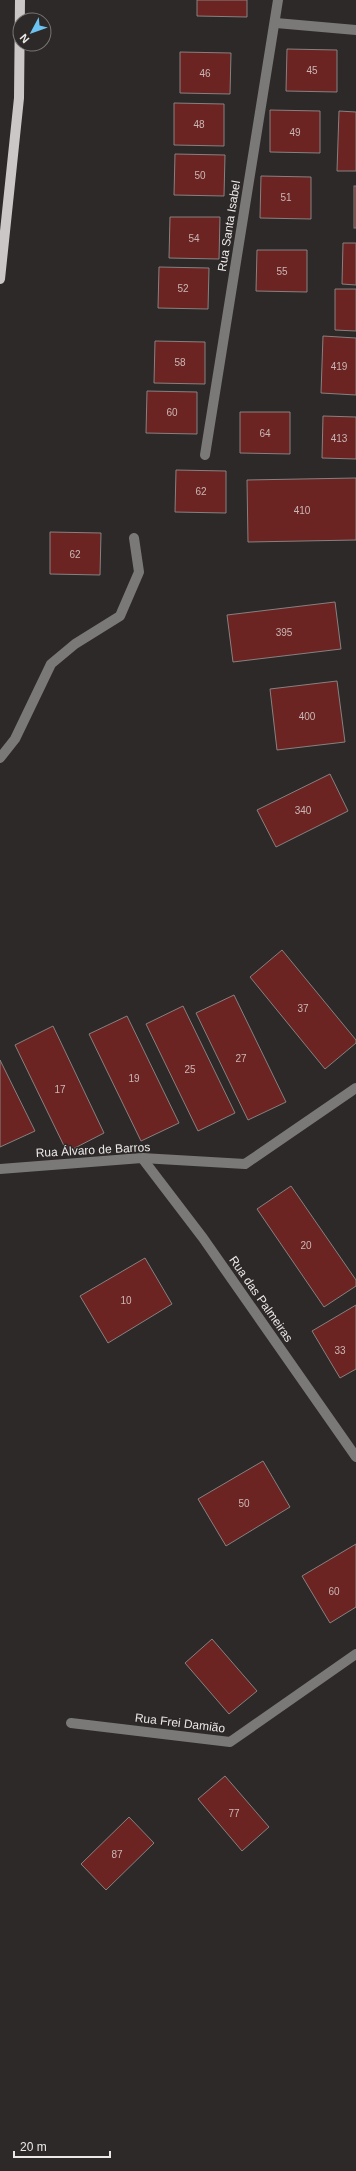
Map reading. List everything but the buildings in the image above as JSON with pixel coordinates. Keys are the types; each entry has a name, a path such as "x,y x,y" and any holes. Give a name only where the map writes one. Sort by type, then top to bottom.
{"main road":[{"path":"0,279 19,98 20,0"}],"street":[{"name":"Rua Santa Isabel","path":"205,456 276,23 278,0"},
{"path":"276,23 356,30"},
{"path":"0,758 15,739 51,664 75,644 120,616 138,572 134,538"},
{"name":"Rua Álvaro de Barros","path":"0,1169 142,1158 245,1164 356,1088"},
{"name":"Rua das Palmeiras","path":"142,1158 202,1238 356,1457"},
{"name":"Rua Frei Damião","path":"71,1722 230,1742 356,1654"}]}
